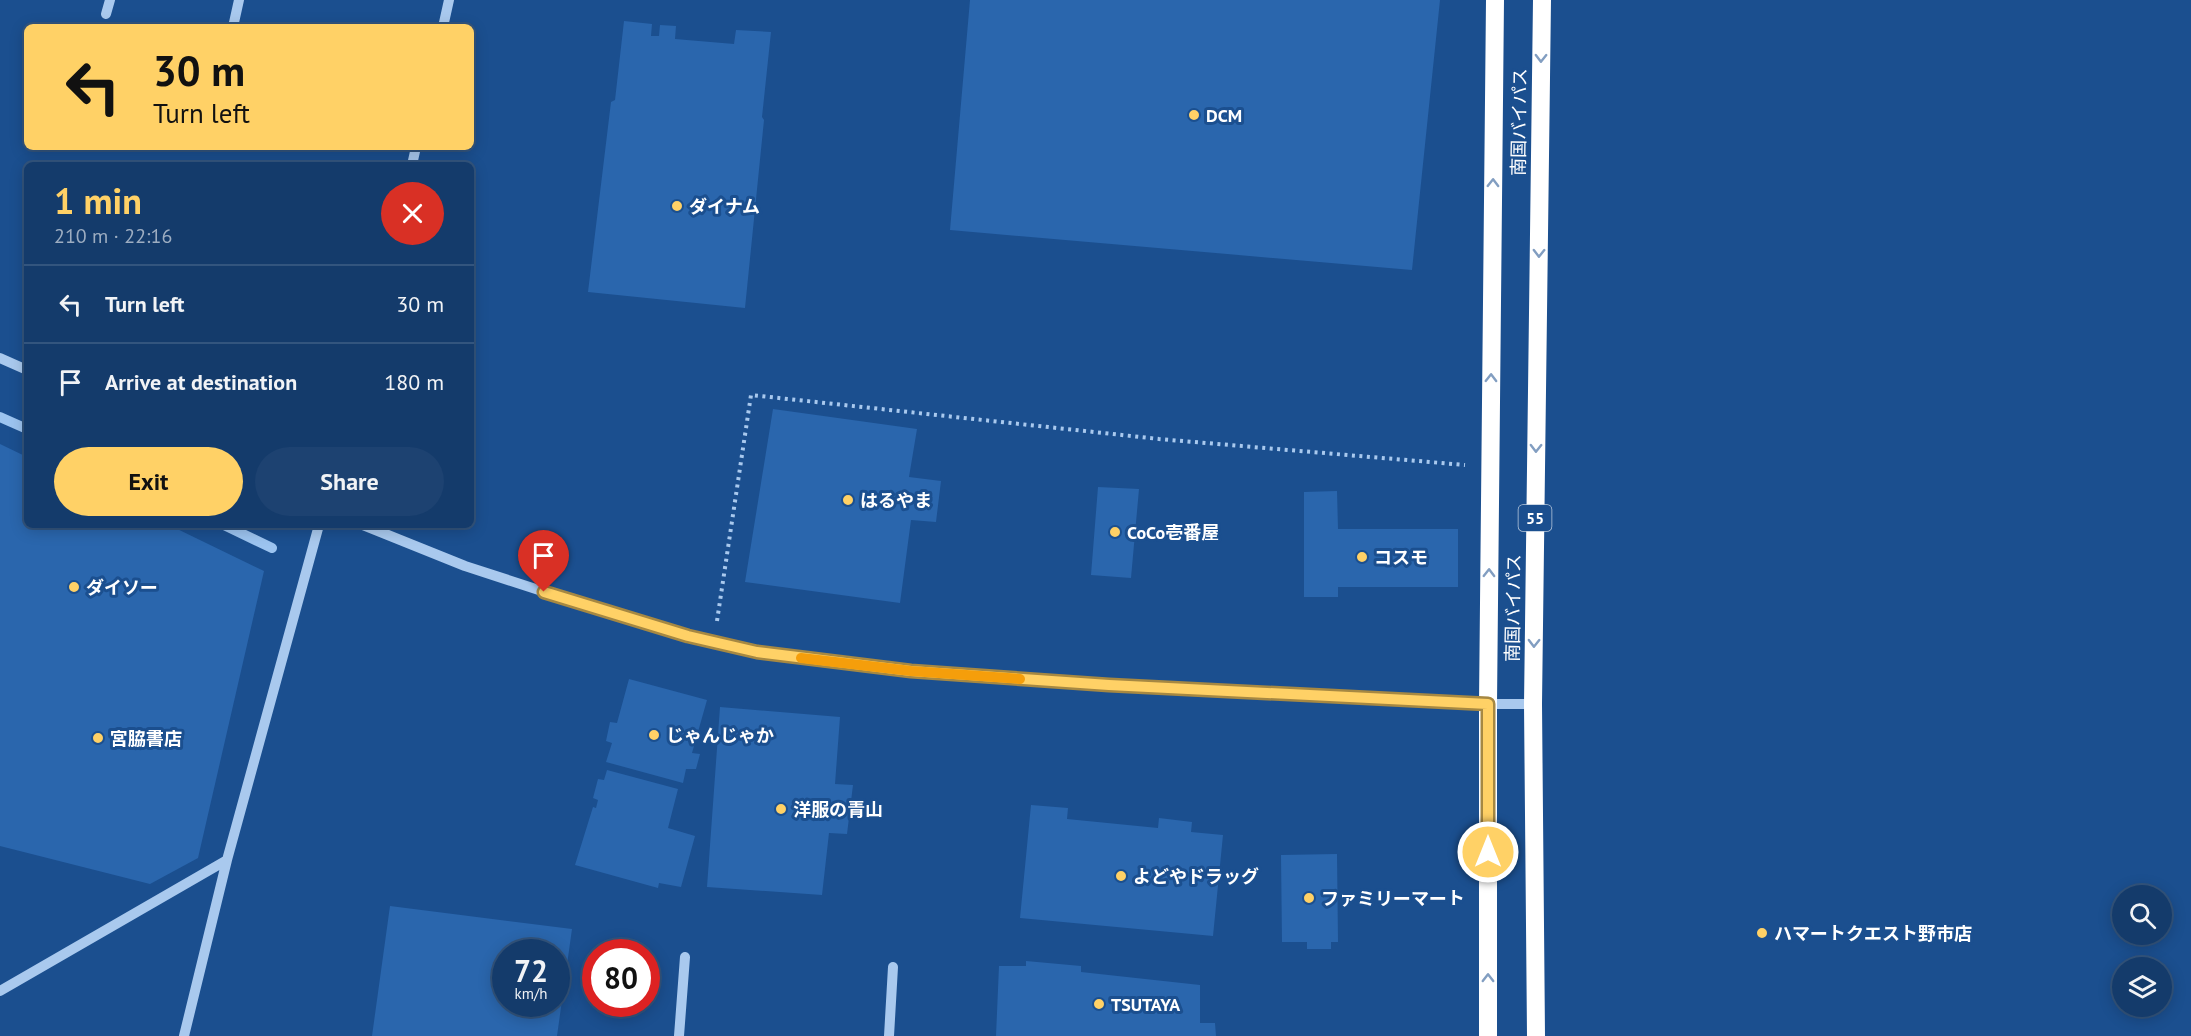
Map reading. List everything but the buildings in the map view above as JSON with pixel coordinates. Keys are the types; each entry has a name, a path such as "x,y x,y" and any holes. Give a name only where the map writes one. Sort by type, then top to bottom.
{"highway":[{"name":"南国バイパス","path":"1488,1036 1488,704 1495,0"},
{"name":"南国バイパス","path":"1536,1036 1533,704 1542,0"}],"street":[{"path":"106,14 110,0"},
{"path":"234,24 239,0"},
{"path":"444,24 449,0"},
{"path":"0,358 24,369"},
{"path":"184,1036 227,860 318,528"},
{"path":"370,528 465,566 544,592 677,633 757,652 911,671 1109,685 1488,704 1533,704"},
{"path":"0,991 227,860"},
{"path":"679,1036 685,957"},
{"path":"889,1036 893,967"}],"path":[{"path":"713,642 751,394 1159,439 1490,467"}],"waterway":[{"path":"0,417 24,428"},
{"path":"230,528 272,548"}],"slow traffic":[{"path":"801,658 911,671 1020,679"}],"place":[{"name":"DCM","path":"1194,115"},
{"name":"ダイナム","path":"677,206"},
{"name":"はるやま","path":"848,500"},
{"name":"CoCo壱番屋","path":"1115,532"},
{"name":"コスモ","path":"1362,557"},
{"name":"ダイソー","path":"74,587"},
{"name":"じゃんじゃか","path":"654,735"},
{"name":"宮脇書店","path":"98,738"},
{"name":"洋服の青山","path":"781,809"},
{"name":"よどやドラッグ","path":"1121,876"},
{"name":"ファミリーマート","path":"1309,898"},
{"name":"ハマートクエスト野市店","path":"1762,933"},
{"name":"TSUTAYA","path":"1099,1004"}],"route":[{"path":"544,592 688,636 757,652 911,671 1109,685 1488,704 1488,852"}]}
